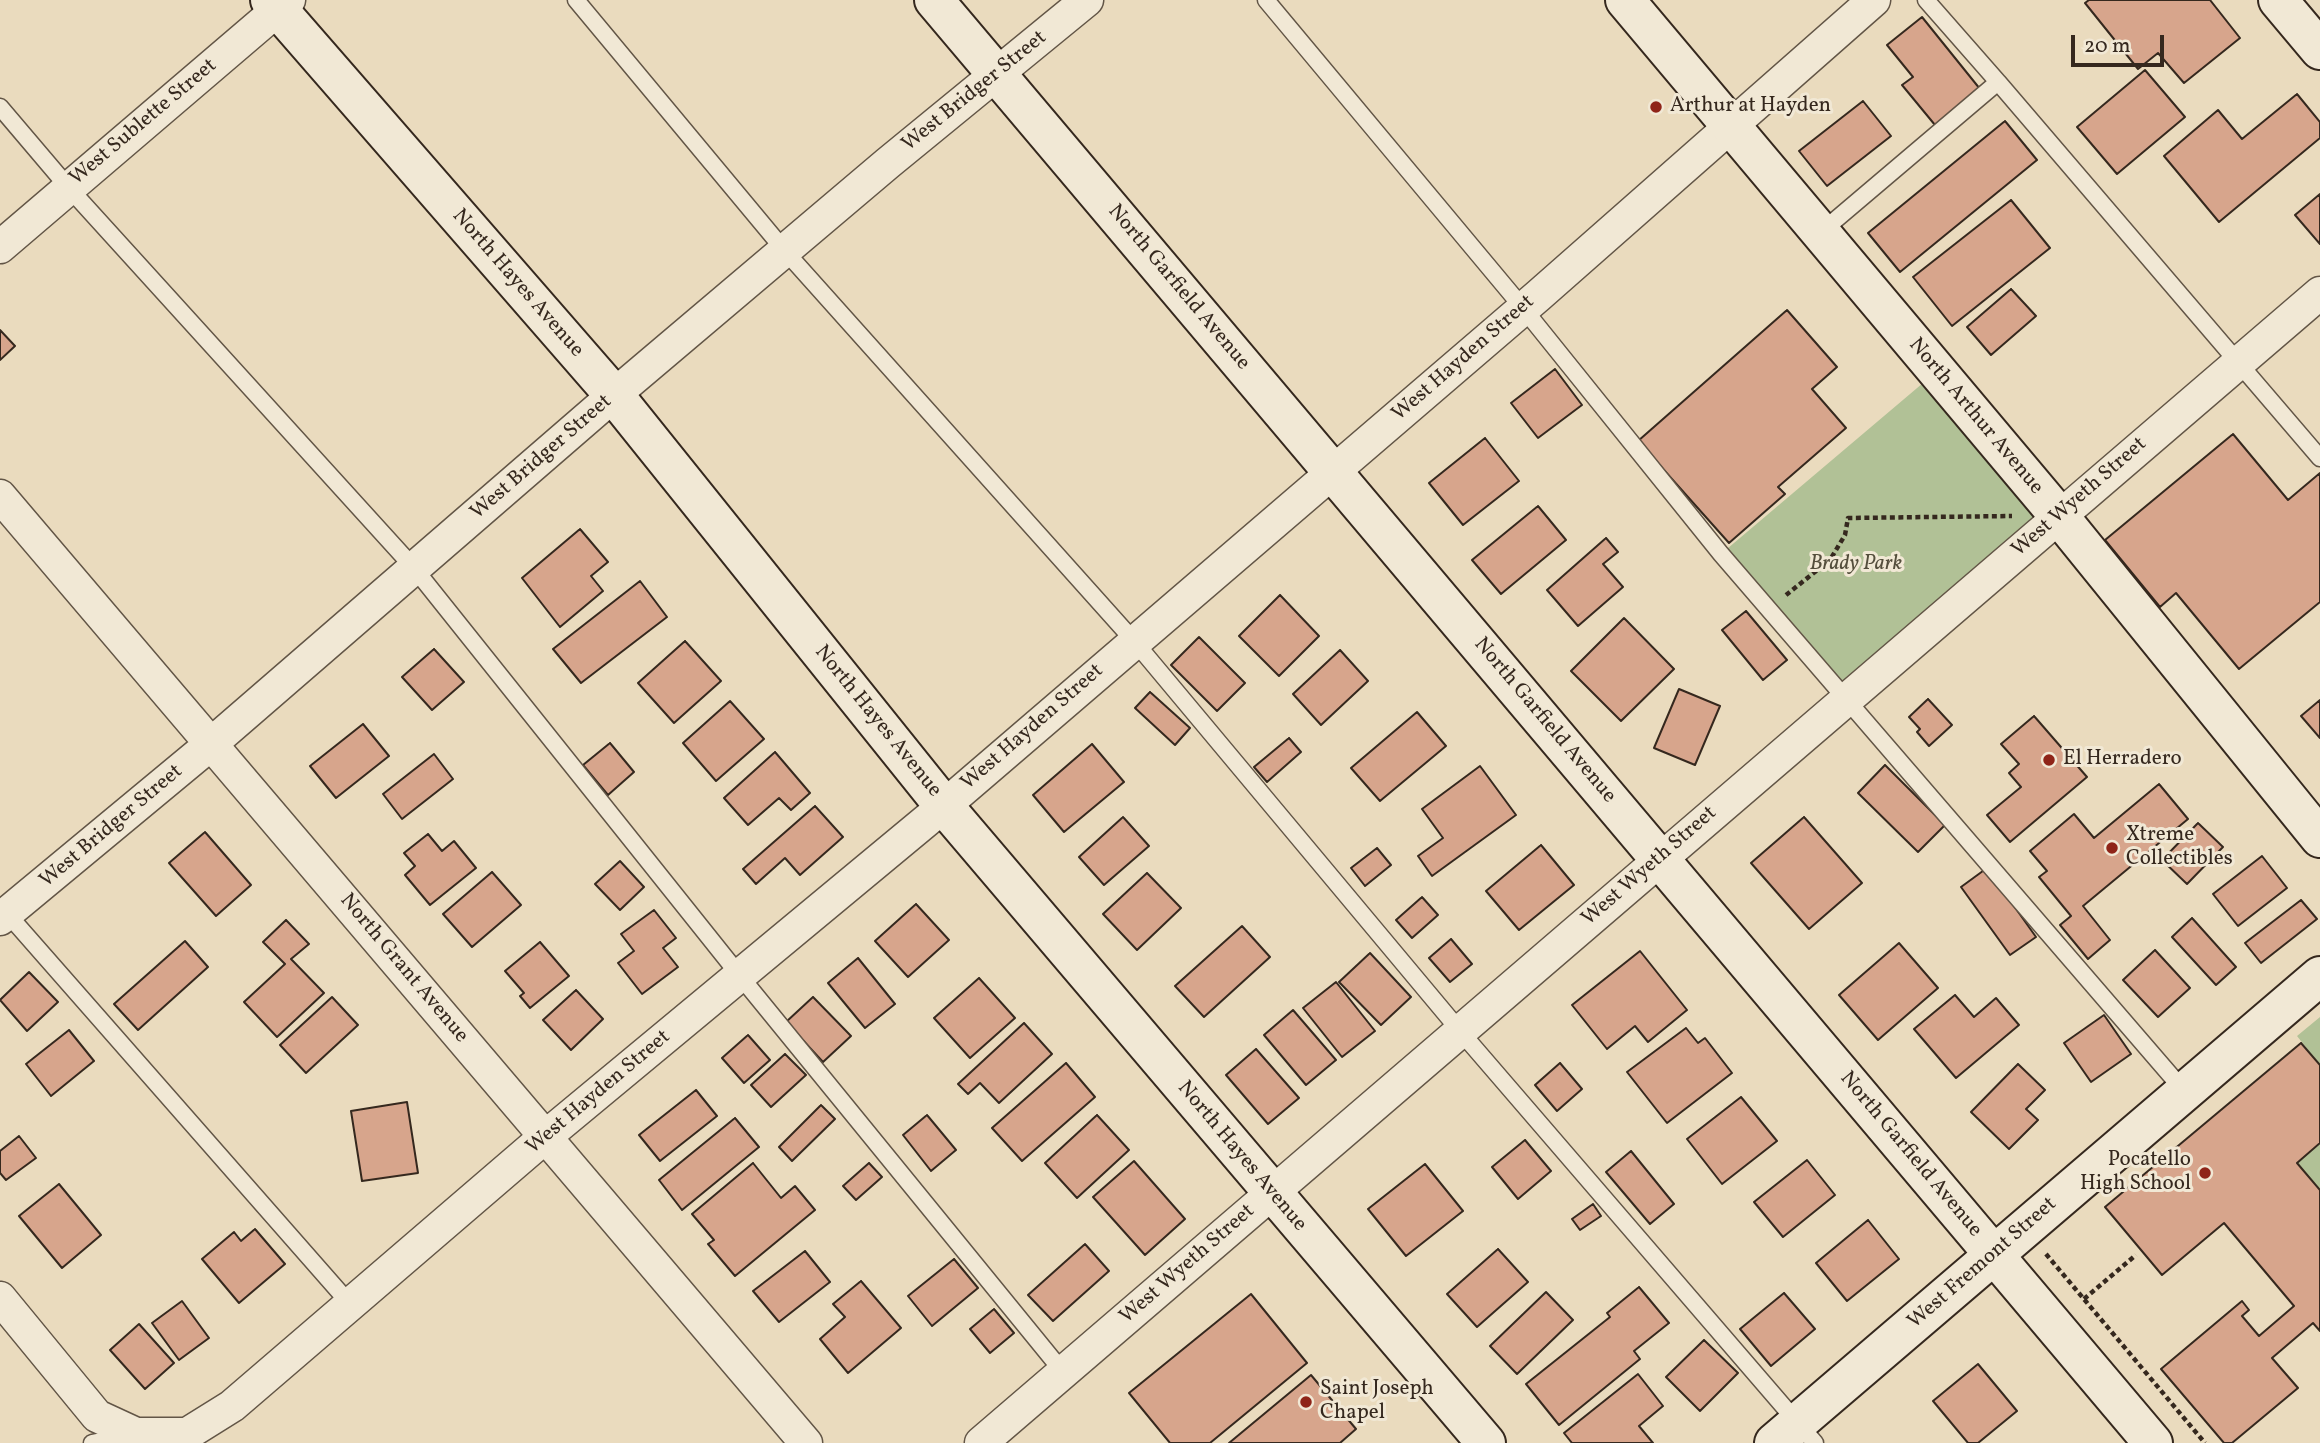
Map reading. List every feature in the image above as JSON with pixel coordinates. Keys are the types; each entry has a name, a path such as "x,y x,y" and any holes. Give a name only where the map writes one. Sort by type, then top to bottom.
{"street":[{"name":"North Garfield Avenue","path":"934,0 2153,1443"},
{"name":"West Bridger Street","path":"2,913 211,744 614,395 1087,0"},
{"name":"North Arthur Avenue","path":"1625,0 2059,516 2320,838"},
{"name":"West Hayden Street","path":"94,1429 136,1434 187,1434 232,1406 545,1137 944,806 1523,309 1874,0"},
{"path":"2278,0 2320,50"},
{"name":"West Sublette Street","path":"0,247 279,3"},
{"name":"North Hayes Avenue","path":"279,3 614,395 944,806 1486,1443"},
{"name":"West Wyeth Street","path":"981,1443 2320,293"},
{"name":"North Grant Avenue","path":"0,496 806,1443"},
{"name":"West Fremont Street","path":"1796,1436 1994,1255 2320,976"},
{"path":"0,1298 94,1429"}],"lane":[{"path":"576,0 785,251 1134,641 1796,1436"},
{"path":"1266,0 1760,599 2185,1092"},
{"path":"1926,0 2320,458"},
{"path":"1820,233 1998,82"},
{"path":"0,107 68,187 414,568 740,976 1063,1372"},
{"path":"2,913 350,1304"}],"path":[{"path":"1760,599 1790,595 1819,572 1830,560 1845,535 1848,518 2059,516"},
{"path":"2041,1248 2206,1443"},
{"path":"2084,1299 2136,1255"}],"green space":[{"name":"Brady Park","path":"1936,372 2059,516 1845,699 1721,554"},
{"path":"2320,1017 2320,1065 2297,1036"},
{"path":"2320,1143 2320,1190 2297,1163"}],"building":[{"path":"2089,0 2210,0 2240,38 2184,83 2158,53 2138,69 2085,3"},
{"path":"1922,17 1980,89 1935,125 1902,85 1913,77 1887,45"},
{"path":"2145,70 2185,117 2117,174 2077,127"},
{"path":"2297,94 2320,122 2320,138 2219,222 2164,156 2218,110 2242,139"},
{"path":"1863,101 1891,136 1827,186 1799,151"},
{"path":"2005,121 2037,160 1900,272 1868,233"},
{"path":"2320,194 2320,244 2295,215"},
{"path":"2011,200 2050,248 1952,326 1913,277"},
{"path":"2011,289 2036,316 1991,355 1967,327"},
{"path":"1787,310 1837,367 1812,389 1846,428 1778,487 1785,494 1729,543 1638,441"},
{"path":"0,330 15,346 0,360"},
{"path":"1555,369 1582,405 1538,438 1511,403"},
{"path":"2233,434 2288,500 2320,473 2320,602 2239,669 2176,593 2160,607 2105,540"},
{"path":"1485,438 1519,481 1463,525 1429,483"},
{"path":"1538,506 1566,540 1501,594 1472,560"},
{"path":"580,529 608,562 591,576 603,591 560,627 522,578"},
{"path":"1606,538 1618,552 1603,564 1623,587 1578,626 1547,590"},
{"path":"640,581 667,617 581,683 553,649"},
{"path":"1280,595 1319,636 1279,676 1239,636"},
{"path":"1746,611 1787,660 1763,680 1722,630"},
{"path":"1624,618 1674,669 1621,721 1571,671"},
{"path":"1199,637 1245,683 1217,711 1171,665"},
{"path":"685,641 721,681 674,723 638,683"},
{"path":"434,649 464,682 432,710 402,677"},
{"path":"1340,650 1368,681 1321,725 1293,694"},
{"path":"1679,689 1720,706 1695,765 1654,748"},
{"path":"1150,692 1190,728 1175,745 1135,708"},
{"path":"1928,699 1952,725 1929,746 1917,732 1920,729 1909,717"},
{"path":"2320,700 2320,738 2301,716"},
{"path":"730,701 764,739 716,781 683,743"},
{"path":"1417,712 1446,746 1380,801 1351,768"},
{"path":"2034,716 2087,777 2010,842 1987,815 2021,787 2009,773 2019,764 2001,744"},
{"path":"363,724 389,756 336,798 310,766"},
{"path":"1289,738 1301,752 1267,782 1254,767"},
{"path":"610,743 634,772 608,795 583,765"},
{"path":"1092,744 1124,782 1064,832 1033,795"},
{"path":"775,752 810,793 791,810 779,798 748,825 724,798"},
{"path":"434,754 453,779 402,819 383,794"},
{"path":"1885,765 1945,825 1918,852 1858,793"},
{"path":"1480,766 1516,815 1432,876 1418,856 1443,838 1422,809"},
{"path":"2159,784 2188,819 2083,906 2110,940 2088,959 2060,925 2071,916 2039,877 2047,871 2030,851 2074,814 2094,838"},
{"path":"815,806 843,837 800,875 785,858 756,884 743,869"},
{"path":"1123,817 1149,846 1104,885 1079,857"},
{"path":"1804,817 1862,883 1809,929 1751,863"},
{"path":"2198,823 2223,847 2187,884 2162,860"},
{"path":"205,832 251,885 216,916 169,863"},
{"path":"428,834 442,851 454,841 476,868 430,905 405,875 415,866 404,853"},
{"path":"1541,845 1574,885 1519,930 1486,891"},
{"path":"1377,848 1391,865 1365,886 1351,868"},
{"path":"2262,856 2287,888 2238,926 2213,894"},
{"path":"620,861 644,887 620,910 595,884"},
{"path":"1987,868 2036,937 2010,955 1961,887"},
{"path":"492,872 521,905 472,947 443,914"},
{"path":"1147,873 1181,908 1137,950 1103,914"},
{"path":"1422,897 1438,915 1412,938 1396,920"},
{"path":"2301,900 2317,919 2261,963 2245,943"},
{"path":"916,904 949,940 908,977 875,941"},
{"path":"654,910 676,938 663,948 678,967 642,994 618,963 634,951 621,934"},
{"path":"2192,918 2236,967 2216,985 2172,937"},
{"path":"286,920 309,944 291,959 324,993 277,1037 244,1002 285,964 263,942"},
{"path":"1242,926 1270,957 1204,1017 1175,986"},
{"path":"1451,939 1472,964 1450,982 1429,958"},
{"path":"185,941 208,967 138,1030 114,1004"},
{"path":"540,942 569,976 530,1008 520,996 524,993 505,971"},
{"path":"1899,943 1938,988 1878,1040 1839,995"},
{"path":"2155,950 2190,988 2158,1017 2123,980"},
{"path":"1640,951 1687,1010 1648,1042 1635,1026 1607,1049 1572,1005"},
{"path":"1370,953 1411,997 1381,1025 1339,982"},
{"path":"858,958 895,1004 865,1028 828,983"},
{"path":"29,972 58,1002 27,1031 0,1000"},
{"path":"979,978 1015,1018 970,1058 934,1018"},
{"path":"1336,982 1375,1031 1342,1057 1303,1008"},
{"path":"576,990 603,1019 571,1050 543,1020"},
{"path":"1955,995 1974,1017 1996,998 2019,1025 1956,1078 1914,1029"},
{"path":"332,997 358,1025 306,1073 280,1045"},
{"path":"813,997 851,1036 823,1062 786,1022"},
{"path":"1293,1010 1336,1060 1306,1085 1264,1035"},
{"path":"2104,1015 2131,1054 2091,1082 2064,1043"},
{"path":"1024,1023 1052,1054 999,1103 980,1083 968,1094 958,1084"},
{"path":"1686,1028 1698,1043 1705,1038 1732,1073 1667,1123 1627,1072"},
{"path":"69,1030 94,1061 51,1096 26,1064"},
{"path":"748,1035 770,1060 744,1083 722,1058"},
{"name":"Pocatello High School","path":"2301,1043 2320,1065 2320,1143 2297,1163 2320,1190 2320,1331 2313,1323 2272,1358 2298,1388 2232,1443 2224,1443 2161,1369 2242,1301 2249,1310 2242,1316 2259,1336 2294,1306 2224,1223 2162,1275 2105,1207"},
{"path":"1256,1049 1299,1098 1268,1124 1226,1075"},
{"path":"785,1054 806,1075 771,1107 751,1085"},
{"path":"1066,1063 1095,1097 1022,1161 992,1128"},
{"path":"1560,1063 1582,1089 1557,1111 1535,1085"},
{"path":"2018,1064 2045,1090 2026,1109 2038,1120 2009,1149 1971,1112"},
{"path":"696,1090 717,1116 660,1161 639,1135"},
{"path":"1741,1097 1777,1141 1722,1184 1687,1139"},
{"path":"407,1102 418,1173 362,1181 351,1111"},
{"path":"821,1105 835,1119 792,1161 779,1147"},
{"path":"927,1115 956,1150 931,1171 903,1135"},
{"path":"1097,1115 1129,1150 1077,1198 1045,1163"},
{"path":"735,1118 759,1147 682,1210 659,1180"},
{"path":"19,1136 36,1158 6,1180 0,1173 0,1151"},
{"path":"1525,1140 1551,1171 1518,1199 1492,1167"},
{"path":"1631,1151 1674,1204 1650,1224 1606,1172"},
{"path":"1807,1160 1835,1195 1783,1237 1754,1202"},
{"path":"1134,1161 1185,1219 1145,1255 1093,1197"},
{"path":"753,1163 781,1198 795,1186 815,1210 735,1276 708,1244 714,1240 692,1214"},
{"path":"869,1163 882,1177 856,1200 843,1186"},
{"path":"1425,1164 1463,1211 1406,1256 1368,1209"},
{"path":"59,1184 101,1235 62,1268 19,1216"},
{"path":"1593,1204 1601,1216 1580,1230 1572,1219"},
{"path":"1868,1220 1899,1259 1847,1301 1816,1263"},
{"path":"255,1229 285,1264 239,1303 202,1259 234,1232 241,1241"},
{"path":"1085,1244 1109,1271 1053,1321 1028,1295"},
{"path":"1498,1249 1528,1282 1477,1327 1447,1294"},
{"path":"805,1251 830,1282 779,1322 753,1291"},
{"path":"954,1259 978,1288 932,1326 908,1296"},
{"path":"861,1281 901,1328 848,1373 820,1339 845,1317 833,1304"},
{"path":"1639,1287 1669,1323 1634,1351 1640,1359 1559,1425 1526,1384 1610,1317 1607,1313"},
{"path":"1546,1292 1573,1320 1517,1374 1490,1346"},
{"path":"1784,1293 1815,1329 1771,1366 1740,1329"},
{"path":"1251,1294 1307,1363 1210,1443 1170,1443 1129,1393"},
{"path":"182,1301 209,1338 179,1360 152,1323"},
{"path":"994,1309 1014,1333 990,1353 970,1329"},
{"path":"139,1324 174,1363 145,1389 110,1350"},
{"path":"1704,1340 1738,1373 1700,1411 1666,1377"},
{"path":"1978,1364 2017,1411 1978,1443 1968,1443 1933,1401"},
{"path":"1638,1374 1663,1406 1639,1426 1653,1443 1572,1443 1564,1433"},
{"name":"Saint Joseph Chapel","path":"1311,1375 1356,1429 1340,1443 1229,1443"}],"place":[{"name":"Arthur at Hayden","path":"1656,107"},
{"name":"El Herradero","path":"2049,760"},
{"name":"Xtreme Collectibles","path":"2112,848"},
{"name":"Pocatello High School","path":"2205,1173"},
{"name":"Saint Joseph Chapel","path":"1306,1402"}]}
